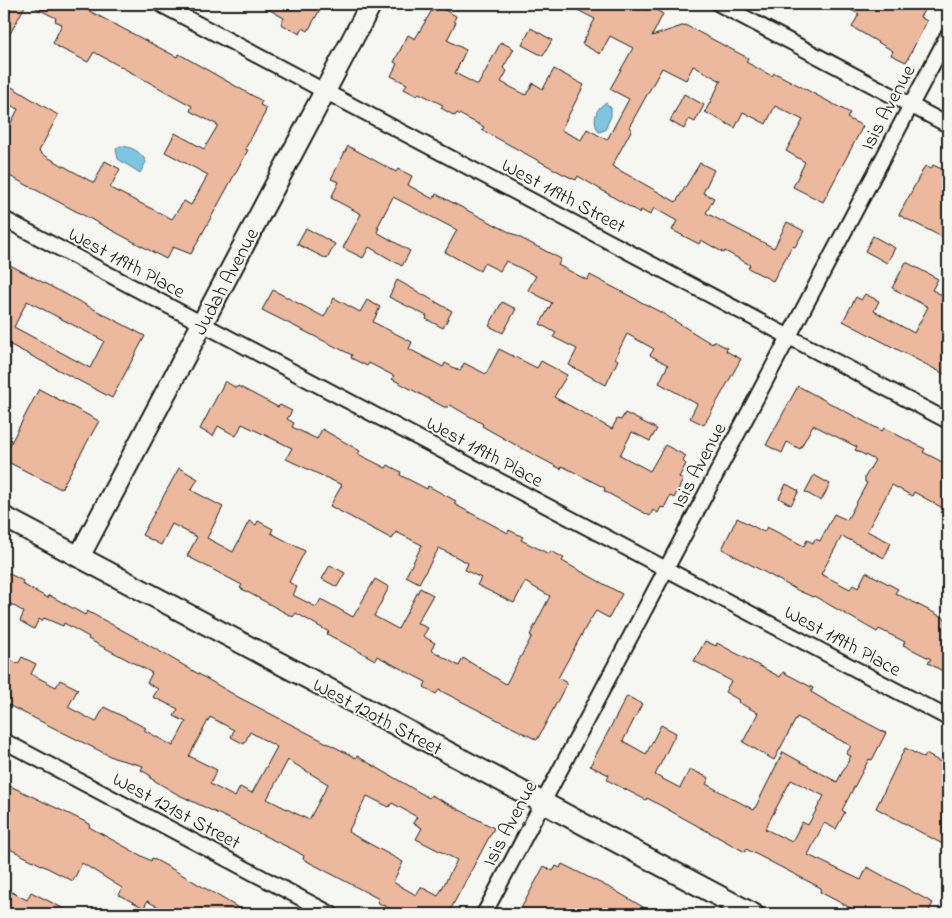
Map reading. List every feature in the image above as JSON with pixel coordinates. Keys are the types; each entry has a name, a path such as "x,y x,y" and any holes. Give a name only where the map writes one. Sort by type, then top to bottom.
{"main road":[{"name":"Judah Avenue","path":"79,557 371,4"},
{"name":"West 120th Street","path":"4,517 753,914"}],"street":[{"name":"West 119th Street","path":"160,4 948,421"},
{"path":"719,4 948,124"},
{"name":"Isis Avenue","path":"484,914 948,35"},
{"name":"West 119th Place","path":"4,219 948,718"},
{"name":"West 121st Street","path":"4,741 331,914"}],"water":[{"path":"606,103 611,108 611,116 605,130 599,132 595,120 599,108"},
{"path":"120,146 128,147 142,155 146,162 140,173 118,159 116,149"}],"building":[{"path":"4,4 26,4 4,45"},
{"path":"28,4 76,4 177,57 179,54 262,101 260,105 266,108 265,113 245,149 248,150 191,254 173,247 166,259 4,173 4,137 18,109 4,102 10,86 58,115 39,151 42,154 94,183 105,161 120,169 110,188 172,219 184,201 191,205 208,175 165,152 175,133 204,149 218,125 190,111 192,106 94,52 88,62 58,47 53,43 62,24 55,21 56,18"},
{"path":"259,4 323,4 308,31 303,28 300,34 281,24 284,18"},
{"path":"566,4 636,4 647,10 649,6 663,14 652,36 685,25 748,58 746,62 772,76 774,73 779,75 850,113 847,118 863,126 823,202 793,187 805,162 786,151 803,120 775,106 766,124 743,112 735,128 705,112 721,81 693,66 686,80 662,68 629,127 632,129 612,166 676,202 700,163 714,170 703,193 714,198 706,213 774,248 787,222 804,231 795,247 792,246 773,281 748,268 750,265 725,251 724,253 701,240 699,244 672,230 677,221 654,208 650,215 641,210 640,213 578,176 576,180 563,174 482,130 484,127 457,113 455,116 441,108 443,105 419,93 417,96 404,89 407,84 391,76 397,64 394,62 408,35 415,39 435,5 456,16 454,21 456,22 447,40 466,50 455,73 478,85 501,42 514,49 503,68 507,71 501,82 526,95 533,83 543,89 554,69 584,85 561,130 581,140 587,129 607,140 629,99 610,89 633,48 610,36 600,54 582,44 595,19"},
{"path":"839,4 928,4 920,17 927,21 906,62 891,55 893,51 852,27 859,14"},
{"path":"531,28 552,40 543,56 522,45"},
{"path":"684,94 704,105 695,122 689,119 684,129 670,121"},
{"path":"348,146 396,172 398,169 412,176 408,185 433,199 436,194 561,259 558,265 587,280 590,275 662,313 712,344 714,341 727,348 726,351 741,359 704,425 690,418 697,404 659,383 668,365 650,355 654,349 627,334 615,358 618,360 606,385 569,365 577,349 553,337 556,333 540,324 552,303 528,290 536,276 506,261 500,271 484,263 480,271 445,252 457,230 393,197 377,228 379,228 377,232 410,251 402,266 369,247 363,258 343,248 361,214 331,198 339,182 331,179"},
{"path":"933,165 948,172 948,240 899,215 925,166 931,169"},
{"path":"306,228 335,244 327,259 297,244"},
{"path":"873,236 895,248 887,263 865,251"},
{"path":"906,262 938,279 932,290 948,298 948,376 843,321 856,297 861,300 865,294 879,301 874,311 914,333 928,307 892,288"},
{"path":"8,264 145,336 112,398 5,342 4,345 4,272","holes":["27,301 104,341 90,368 14,327"]},
{"path":"397,280 452,311 443,328 426,319 427,316 389,297"},
{"path":"273,290 324,317 334,298 360,312 367,300 380,307 373,322 412,342 409,349 443,367 445,363 460,371 464,363 486,374 499,349 537,368 541,361 567,375 554,397 612,429 617,419 621,420 625,413 657,429 650,441 632,432 620,455 650,471 665,445 686,456 683,461 686,464 679,477 683,480 674,498 670,496 664,508 661,507 658,513 653,510 650,516 604,491 605,488 562,466 561,469 512,443 450,405 444,407 392,379 394,376 369,363 367,366 351,358 352,355 262,310"},
{"path":"502,302 516,309 503,333 489,326"},
{"path":"225,381 278,407 280,405 292,411 287,419 294,423 292,427 317,439 322,429 360,451 358,454 386,468 388,465 401,472 400,475 427,489 428,486 456,501 454,504 508,533 509,530 523,537 521,540 549,554 551,551 564,558 562,561 622,594 609,618 596,611 587,625 558,678 567,683 537,740 439,690 436,694 424,687 426,682 377,656 375,660 327,634 329,632 296,613 293,617 240,588 242,585 187,556 197,537 172,524 161,545 142,535 179,468 198,479 191,490 223,507 207,538 233,552 249,521 256,525 258,521 273,529 271,533 305,551 289,582 297,587 293,595 316,607 321,599 353,617 375,579 389,587 374,616 398,629 420,588 433,595 417,623 428,628 423,636 435,643 431,650 459,666 463,658 506,684 532,636 530,635 550,596 525,582 514,603 477,585 481,578 465,570 468,563 439,548 419,583 406,576 422,545 396,532 392,539 330,506 342,485 286,459 292,448 242,424 236,436 218,426 213,436 200,429"},
{"path":"798,386 882,431 884,428 925,449 923,452 948,465 948,511 914,492 912,496 892,485 867,531 891,543 884,558 842,536 821,574 850,589 853,585 858,588 866,572 898,589 895,593 948,620 948,674 928,663 931,659 903,645 905,642 879,629 877,632 814,596 799,591 722,549 737,518 764,532 767,527 804,546 807,540 813,543 815,539 820,541 834,514 847,520 867,483 865,482 865,477 875,460 855,450 857,447 813,425 800,449 787,442 782,453 766,445"},
{"path":"39,389 99,421 61,489 4,460 4,456"},
{"path":"814,475 830,484 821,501 805,492"},
{"path":"786,484 799,491 791,505 779,498"},
{"path":"330,565 345,573 337,587 322,579"},
{"path":"4,571 23,581 22,584 48,598 49,595 85,615 87,611 240,698 356,758 357,756 429,798 431,795 494,828 448,914 400,914 377,902 379,899 303,859 304,856 294,850 177,794 150,778 151,776 141,770 143,766 114,758 4,703 4,656 18,664 22,657 36,664 31,674 56,687 60,680 78,689 68,707 96,722 104,707 146,728 144,730 173,746 186,722 174,716 178,709 153,697 158,689 147,683 152,673 88,639 89,637 64,623 63,626 44,618 42,621 39,619 34,629 20,621 24,612 4,600","holes":["210,717 234,730 231,737 244,744 250,732 277,747 252,793 240,787 235,797 210,784 217,770 189,756","288,760 328,784 309,820 267,799","367,796 389,807 392,803 417,817 413,823 422,828 416,839 457,860 438,896 421,887 416,895 393,882 403,862 348,832"]},
{"path":"705,641 716,646 717,643 780,677 783,672 813,688 811,692 886,733 872,760 869,759 842,810 845,812 836,829 824,823 808,855 861,880 867,867 933,903 927,914 862,914 820,892 821,888 746,849 745,852 647,798 646,800 607,780 609,775 590,766 627,696 642,704 623,741 646,754 661,725 676,733 655,775 680,788 690,769 709,778 706,784 754,810 783,752 837,782 851,756 846,754 851,746 797,717 774,760 743,742 758,713 725,692 731,681 694,661","holes":["791,780 824,796 808,825 802,822 792,842 765,829"]},
{"path":"905,748 924,758 926,754 946,765 945,767 948,769 948,847 876,808"},
{"path":"4,783 90,824 89,827 151,861 152,858 249,914 172,914 147,901 144,908 119,895 122,888 82,863 73,881 4,846"},
{"path":"562,864 614,890 655,914 518,914 544,866 553,871 556,866 560,868"},
{"path":"4,888 27,900 31,892 74,914 17,914 4,907"}]}
